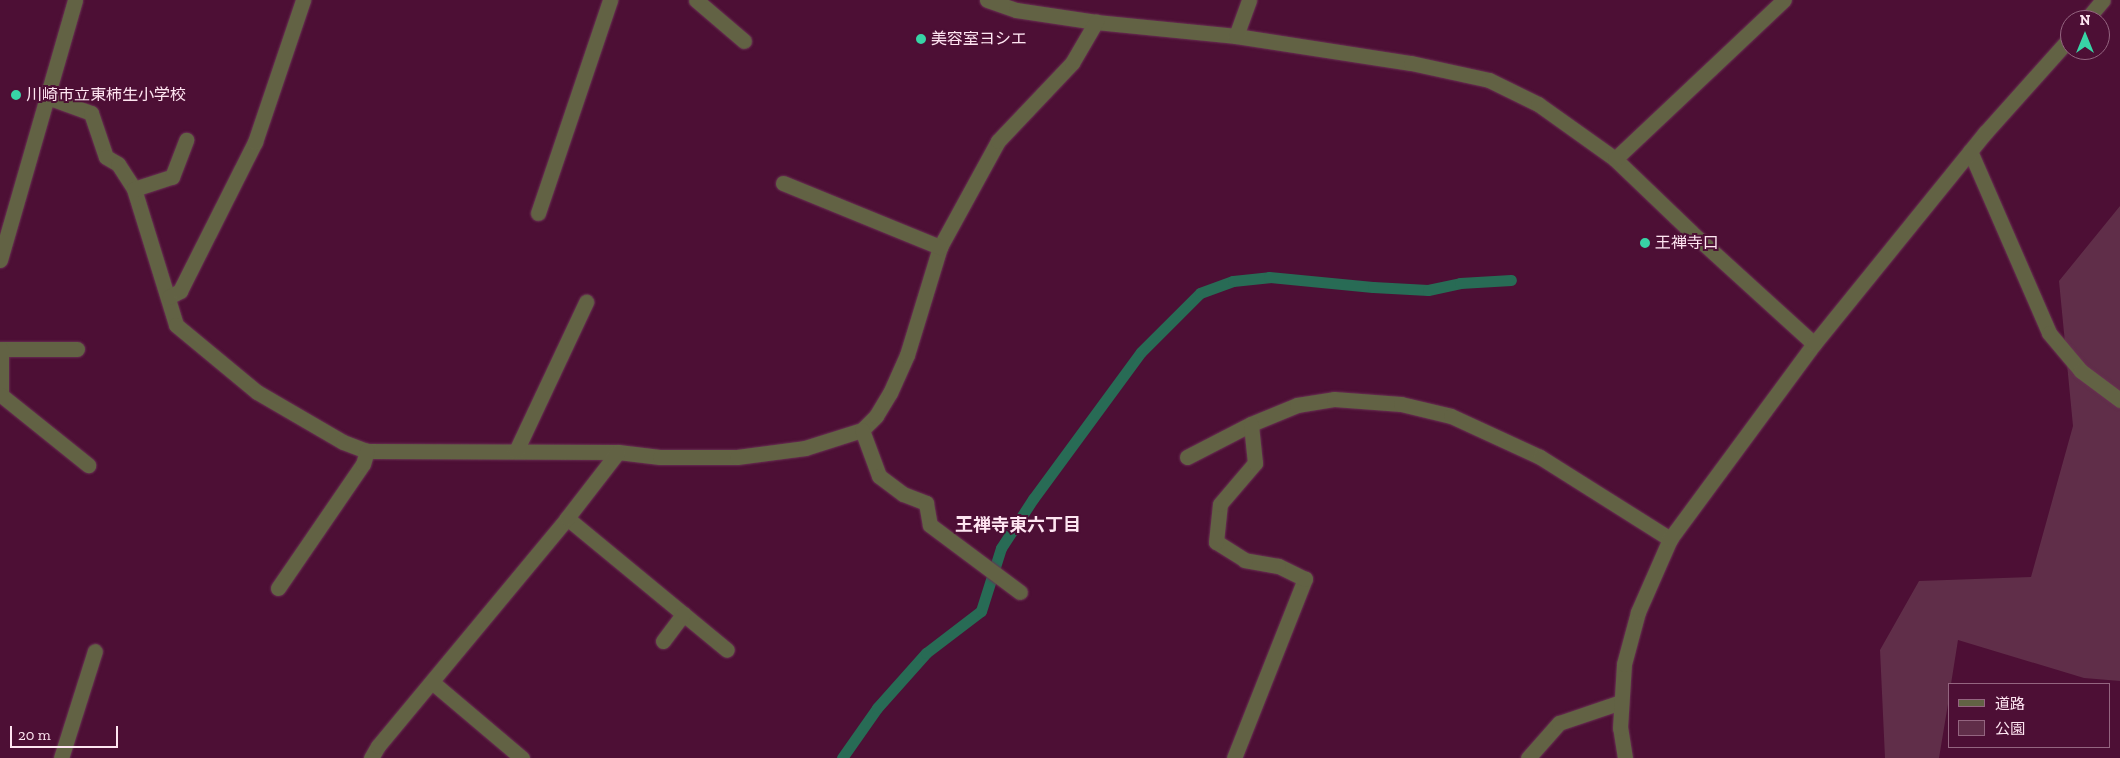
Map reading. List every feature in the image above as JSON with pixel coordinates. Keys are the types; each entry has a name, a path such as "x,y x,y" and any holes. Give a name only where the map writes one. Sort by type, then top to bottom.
{"street":[{"path":"0,260 75,0"},
{"path":"168,297 180,292 255,142 303,0"},
{"path":"538,213 610,0"},
{"path":"696,0 744,41"},
{"path":"987,0 1016,10 1096,22 1236,36 1411,63 1488,80 1538,104 1615,159 1691,232 1814,344"},
{"path":"1236,36 1249,0"},
{"path":"1615,159 1784,0"},
{"path":"2095,10 2104,0"},
{"path":"47,97 91,113 106,157 118,164 134,189 176,325 257,392 343,442 367,450 516,450 618,452 660,457 737,457 805,448 862,430 876,416 890,393 907,355 940,247 998,141 1072,63 1096,22"},
{"path":"1625,758 1620,728 1624,664 1638,612 1670,539 1814,344 1970,151 2060,49"},
{"path":"134,189 172,177 186,140"},
{"path":"1970,151 2049,333 2081,371 2120,400"},
{"path":"783,183 940,247"},
{"path":"516,450 586,302"},
{"path":"76,349 0,349 1,394 88,465"},
{"path":"1187,457 1250,424 1297,405 1334,399 1401,404 1451,416 1540,457 1670,539"},
{"path":"1234,758 1304,579 1278,566 1245,560 1216,542 1220,504 1255,463 1250,424"},
{"path":"862,430 879,476 903,494 926,503 930,525 1020,592"},
{"path":"278,588 363,464 367,450"},
{"path":"371,758 378,746 567,518 618,452"},
{"path":"567,518 727,650"},
{"path":"663,641 684,614"},
{"path":"61,758 94,651"},
{"path":"432,682 522,758"},
{"path":"1528,758 1559,723 1621,702"}],"green space":[{"path":"2120,206 2120,681 2084,678 1958,640 1951,683 1948,683 1948,704 1939,758 1885,758 1880,650 1919,581 2031,577 2073,426 2059,281"}],"waterway":[{"path":"842,758 877,708 926,653 981,611 1001,548 1033,499 1141,352 1200,293 1233,281 1269,277 1428,290 1460,283 1511,280"}],"place":[{"name":"美容室ヨシエ","path":"921,39"},
{"name":"川崎市立東柿生小学校","path":"16,95"},
{"name":"王禅寺口","path":"1645,243"}],"district":[{"name":"王禅寺東六丁目","path":"1018,525"}]}
